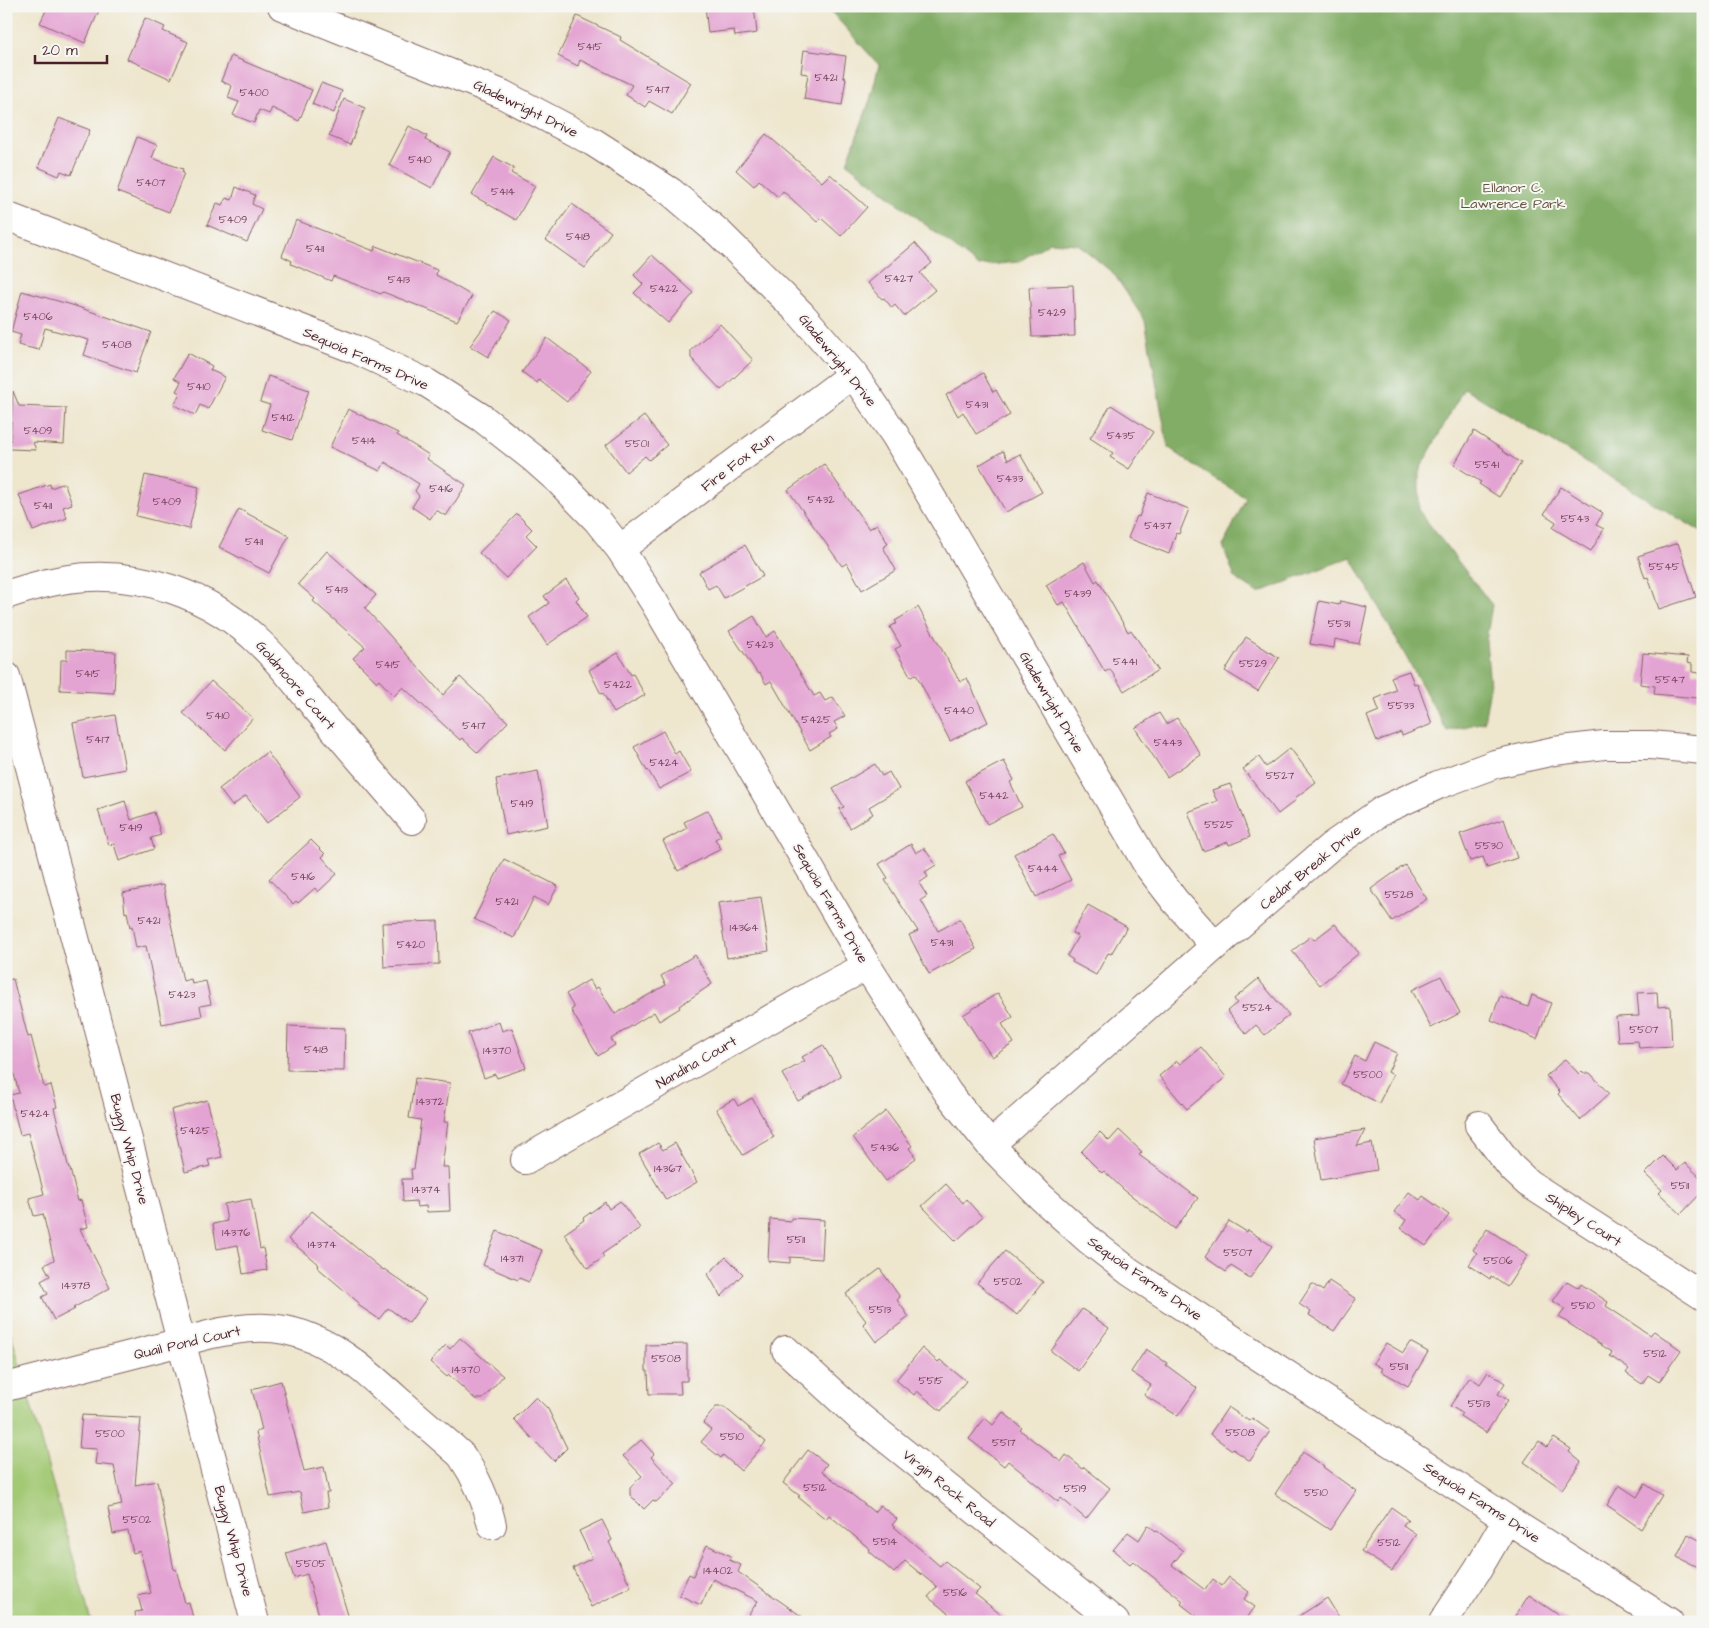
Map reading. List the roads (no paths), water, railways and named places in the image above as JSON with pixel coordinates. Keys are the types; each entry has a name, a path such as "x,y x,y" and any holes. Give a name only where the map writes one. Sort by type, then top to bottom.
{"street":[{"name":"Gladewright Drive","path":"282,6 502,94 601,147 671,192 719,233 801,314 853,374 895,435 1148,866 1175,901 1215,946"},
{"name":"Sequoia Farms Drive","path":"6,216 357,350 427,383 482,418 533,458 597,520 620,550 654,602 867,966 948,1093 990,1145 1041,1197 1090,1241 1130,1272 1507,1519 1669,1622"},
{"name":"Fire Fox Run","path":"620,550 853,374"},
{"name":"Goldmoore Court","path":"6,595 37,585 69,579 99,577 125,578 150,582 203,602 233,620 262,645 412,820"},
{"name":"Buggy Whip Drive","path":"6,676 255,1622"},
{"name":"Cedar Break Drive","path":"990,1145 1330,847 1383,810 1438,784 1495,764 1554,751 1604,745 1651,745 1703,750"},
{"name":"Nandina Court","path":"525,1160 814,994 867,966"},
{"name":"Shipley Court","path":"1479,1125 1512,1168 1528,1182 1703,1296"},
{"name":"Quail Pond Court","path":"6,1387 212,1334 245,1328 284,1330 308,1337 338,1351 366,1371 461,1455 486,1500 492,1525"},
{"name":"Virgin Rock Road","path":"786,1350 857,1415 1115,1622"},
{"path":"1443,1622 1478,1569 1507,1519"}],"park label":[{"name":"Ellanor C. Lawrence Park","path":"1513,196"}]}
